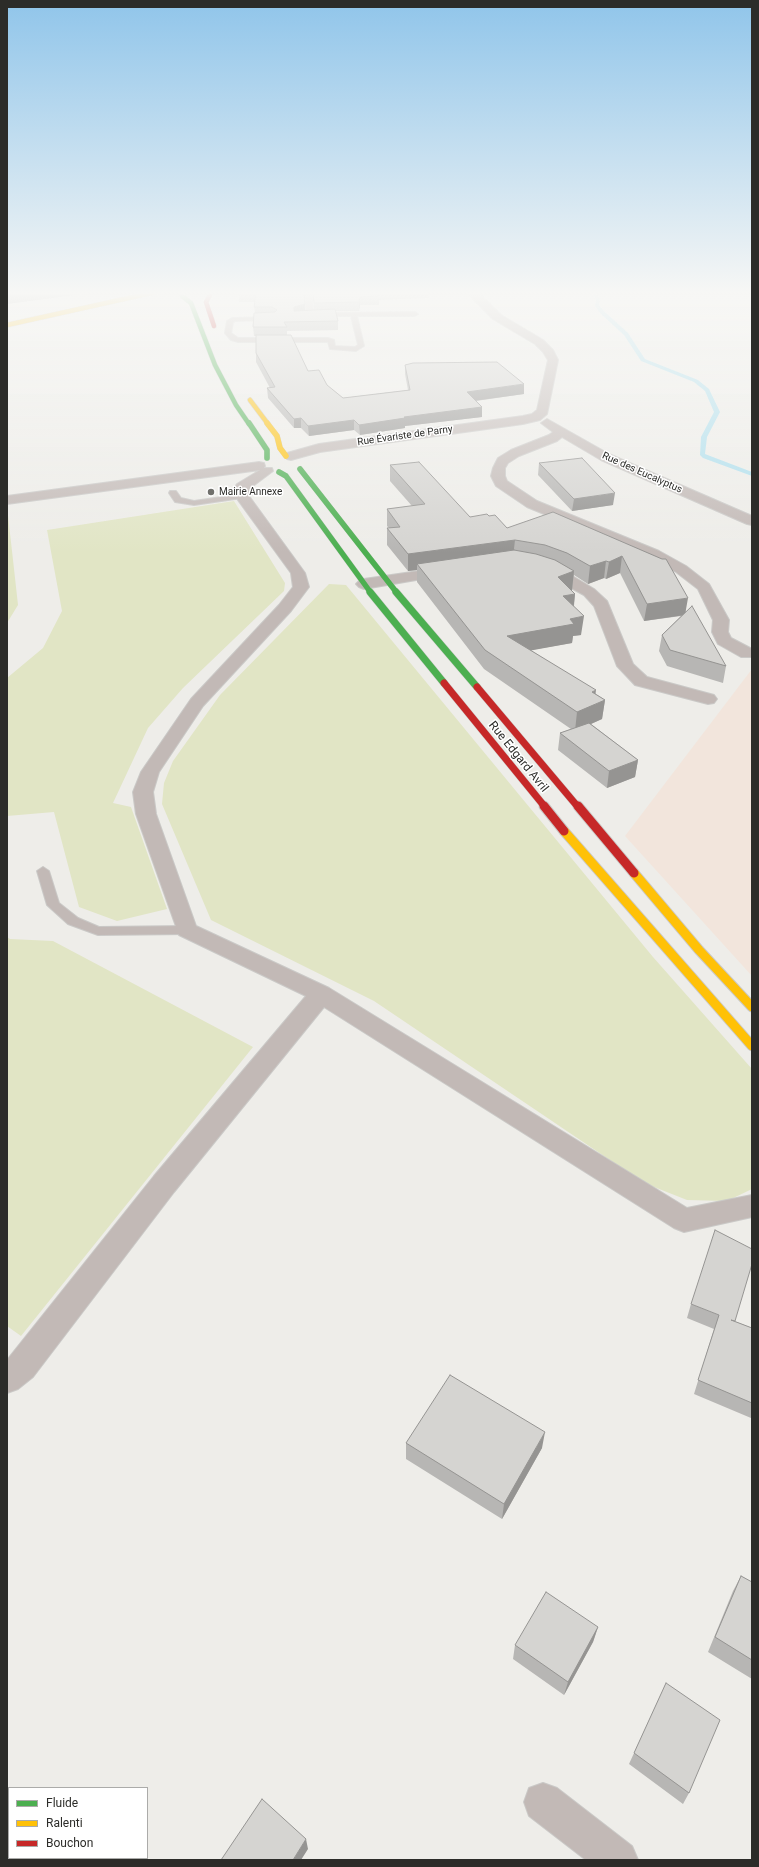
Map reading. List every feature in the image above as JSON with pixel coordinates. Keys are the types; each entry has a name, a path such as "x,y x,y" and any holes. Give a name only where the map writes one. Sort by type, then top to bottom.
{"street":[{"name":"Rue Edgard Avril","path":"222,378 236,405 267,450 268,467 286,476 300,493 364,584 552,818 752,1046"},
{"path":"536,417 543,410 549,378"},
{"name":"Rue Edgard Avril","path":"245,392 277,436 280,448 294,460 387,581 699,950 752,1007"},
{"name":"Rue des Eucalyptus","path":"536,417 605,457 752,521"},
{"name":"Rue Évariste de Parny","path":"294,460 319,448 536,417"},
{"path":"560,432 553,438 515,454 503,461 499,468 498,476 501,483 532,504 654,554 681,569 704,587 721,620 720,632 724,641 747,653"},
{"path":"294,460 291,471 268,467 242,487 242,496 298,573 301,587 285,608 197,703 150,772 143,792 146,814 188,930 321,994 684,1220 752,1206"},
{"path":"7,500 268,467 294,460"},
{"path":"531,565 559,574 589,592 601,604 625,666 641,681 708,699"},
{"path":"364,584 458,570"},
{"path":"7,1379 22,1367 164,1184 321,994"},
{"path":"543,1802 618,1860"}],"lane":[{"path":"173,493 178,500 194,503 242,496"},
{"path":"43,871 53,905 73,921 98,931 188,930"}],"shaded area":[{"path":"752,669 752,976 625,836"}],"green space":[{"path":"234,501 285,583 284,591 183,688 148,728 113,803 131,807 167,909 117,921 79,907 54,812 7,816 7,678 43,648 62,611 47,530"},
{"path":"7,506 18,605 7,623"},
{"path":"329,584 346,585 653,957 752,1069 752,1189 727,1201 687,1200 644,1183 374,1001 211,920 162,804 164,783 173,761 220,695"},
{"path":"7,937 10,939 53,941 253,1047 21,1336 7,1326"}],"building":[{"path":"270,378 323,378 327,385 343,398 410,390 408,378 517,378 524,384 467,392 482,407 404,417 405,418 359,425 354,420 308,426 301,418 294,419 267,388 275,387"},
{"path":"582,458 615,493 574,499 539,463"},
{"path":"419,462 470,517 487,514 489,516 495,515 507,528 553,512 662,559 666,559 688,598 647,604 622,556 609,562 606,561 590,566 567,553 545,545 515,540 408,554 387,528 400,527 387,509 425,504 390,465"},
{"path":"514,550 536,554 555,560 574,571 558,577 575,594 563,596 584,616 570,619 574,624 507,636 596,690 592,692 605,700 577,712 485,650 417,564"},
{"path":"692,606 726,666 670,650 662,635"},
{"path":"589,723 638,760 609,771 560,733"},
{"path":"715,1230 752,1249 752,1264 735,1321 731,1320 752,1328 752,1403 698,1380 719,1315 691,1304"},
{"path":"450,1375 545,1432 504,1504 406,1443"},
{"path":"741,1576 752,1582 752,1660 715,1637"},
{"path":"546,1592 598,1627 568,1682 515,1645"},
{"path":"666,1683 720,1720 689,1793 634,1753"},
{"path":"262,1799 306,1839 293,1860 221,1860"}],"waterway":[{"path":"688,378 696,381 707,390 717,412 704,437 702,454 705,457 752,474"}],"traffic: fast":[{"path":"222,378 236,405 267,450 267,458"},
{"path":"300,469 387,581 477,687"},
{"path":"279,472 286,476 364,584 444,683"}],"traffic: slow":[{"path":"250,400 277,436 280,448 286,456"},
{"path":"564,831 752,1046"},
{"path":"634,873 699,950 752,1007"}],"traffic: jam":[{"path":"444,683 564,831"},
{"path":"477,687 634,873"}],"place":[{"name":"Mairie Annexe","path":"211,492"}]}
